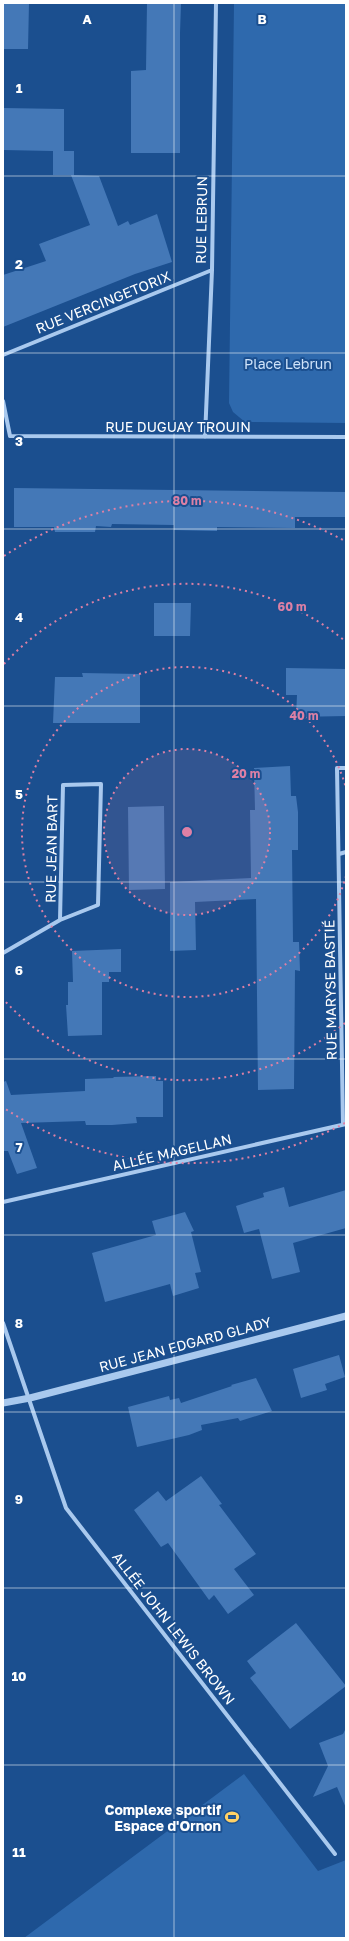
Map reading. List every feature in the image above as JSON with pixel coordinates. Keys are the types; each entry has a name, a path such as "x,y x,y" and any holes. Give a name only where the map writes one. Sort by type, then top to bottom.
{"street":[{"name":"RUE LEBRUN","path":"205,437 212,270 216,3"},
{"name":"RUE VERCINGETORIX","path":"3,355 212,270"},
{"name":"RUE DUGUAY TROUIN","path":"3,401 10,436 346,437"},
{"name":"RUE MARYSE BASTIÉ","path":"345,1124 337,768 346,768"},
{"name":"RUE JEAN BART","path":"3,953 60,920 98,905 101,784 63,785 60,920"},
{"path":"339,854 346,852"},
{"name":"ALLÉE MAGELLAN","path":"3,1202 345,1124"},
{"name":"RUE JEAN EDGARD GLADY","path":"3,1403 30,1398 346,1316"},
{"name":"ALLÉE JOHN LEWIS BROWN","path":"3,1323 30,1398 66,1508 335,1854"}],"green space":[{"name":"Place Lebrun","path":"234,3 346,3 346,423 245,422 233,412 229,403"},
{"name":"Complexe sportif Espace d'Ornon","path":"244,1774 318,1871 346,1860 346,1938 24,1938"}],"building":[{"path":"3,3 29,3 28,49 3,49"},
{"path":"147,3 181,3 180,153 131,153 131,71 146,70"},
{"path":"3,108 64,109 64,151 74,151 74,175 53,175 53,151 3,150"},
{"path":"71,175 99,176 118,226 128,221 130,225 157,214 172,262 135,274 3,327 3,275 46,261 39,244 90,225"},
{"path":"14,488 346,492 346,517 295,517 295,528 217,527 217,531 174,530 174,525 112,524 111,527 96,526 95,532 55,532 54,527 14,527"},
{"path":"154,603 191,603 190,636 154,636"},
{"path":"286,668 346,669 346,716 296,717 297,695 286,695"},
{"path":"82,673 140,674 140,723 53,723 55,677 83,677"},
{"path":"290,766 291,796 296,796 298,812 298,850 292,850 293,942 299,942 300,971 295,970 294,1089 258,1090 256,899 195,902 196,950 170,951 170,882 251,878 250,810 255,810 254,768"},
{"path":"164,806 165,889 129,890 128,807"},
{"path":"121,949 121,972 109,972 109,982 102,982 102,1035 68,1036 66,1005 68,1005 68,982 73,982 72,951"},
{"path":"156,1076 156,1081 163,1081 163,1117 136,1117 137,1123 112,1125 86,1125 85,1121 21,1123 37,1168 17,1174 8,1151 3,1151 3,1082 6,1081 11,1095 85,1091 85,1079"},
{"path":"284,1187 289,1207 346,1190 346,1228 293,1243 300,1272 272,1279 259,1229 244,1233 236,1206 264,1197 263,1193"},
{"path":"185,1212 194,1231 191,1232 201,1272 195,1273 199,1288 173,1296 170,1284 105,1302 92,1253 156,1235 152,1221"},
{"path":"339,1355 345,1377 325,1384 327,1390 301,1398 293,1369"},
{"path":"256,1378 272,1411 240,1421 238,1418 201,1425 202,1430 189,1435 137,1447 128,1407 169,1396 170,1400 179,1398 181,1403 232,1386 231,1385"},
{"path":"201,1476 222,1504 219,1505 256,1554 234,1569 254,1595 228,1614 214,1595 209,1600 168,1543 161,1547 134,1510 158,1491 166,1501"},
{"path":"296,1623 346,1686 290,1729 250,1678 256,1673 247,1661"},
{"path":"346,1728 346,1808 337,1787 313,1797 328,1766 319,1743 343,1734"}],"place":[{"name":"Complexe sportif Espace d'Ornon","path":"232,1817"}]}
